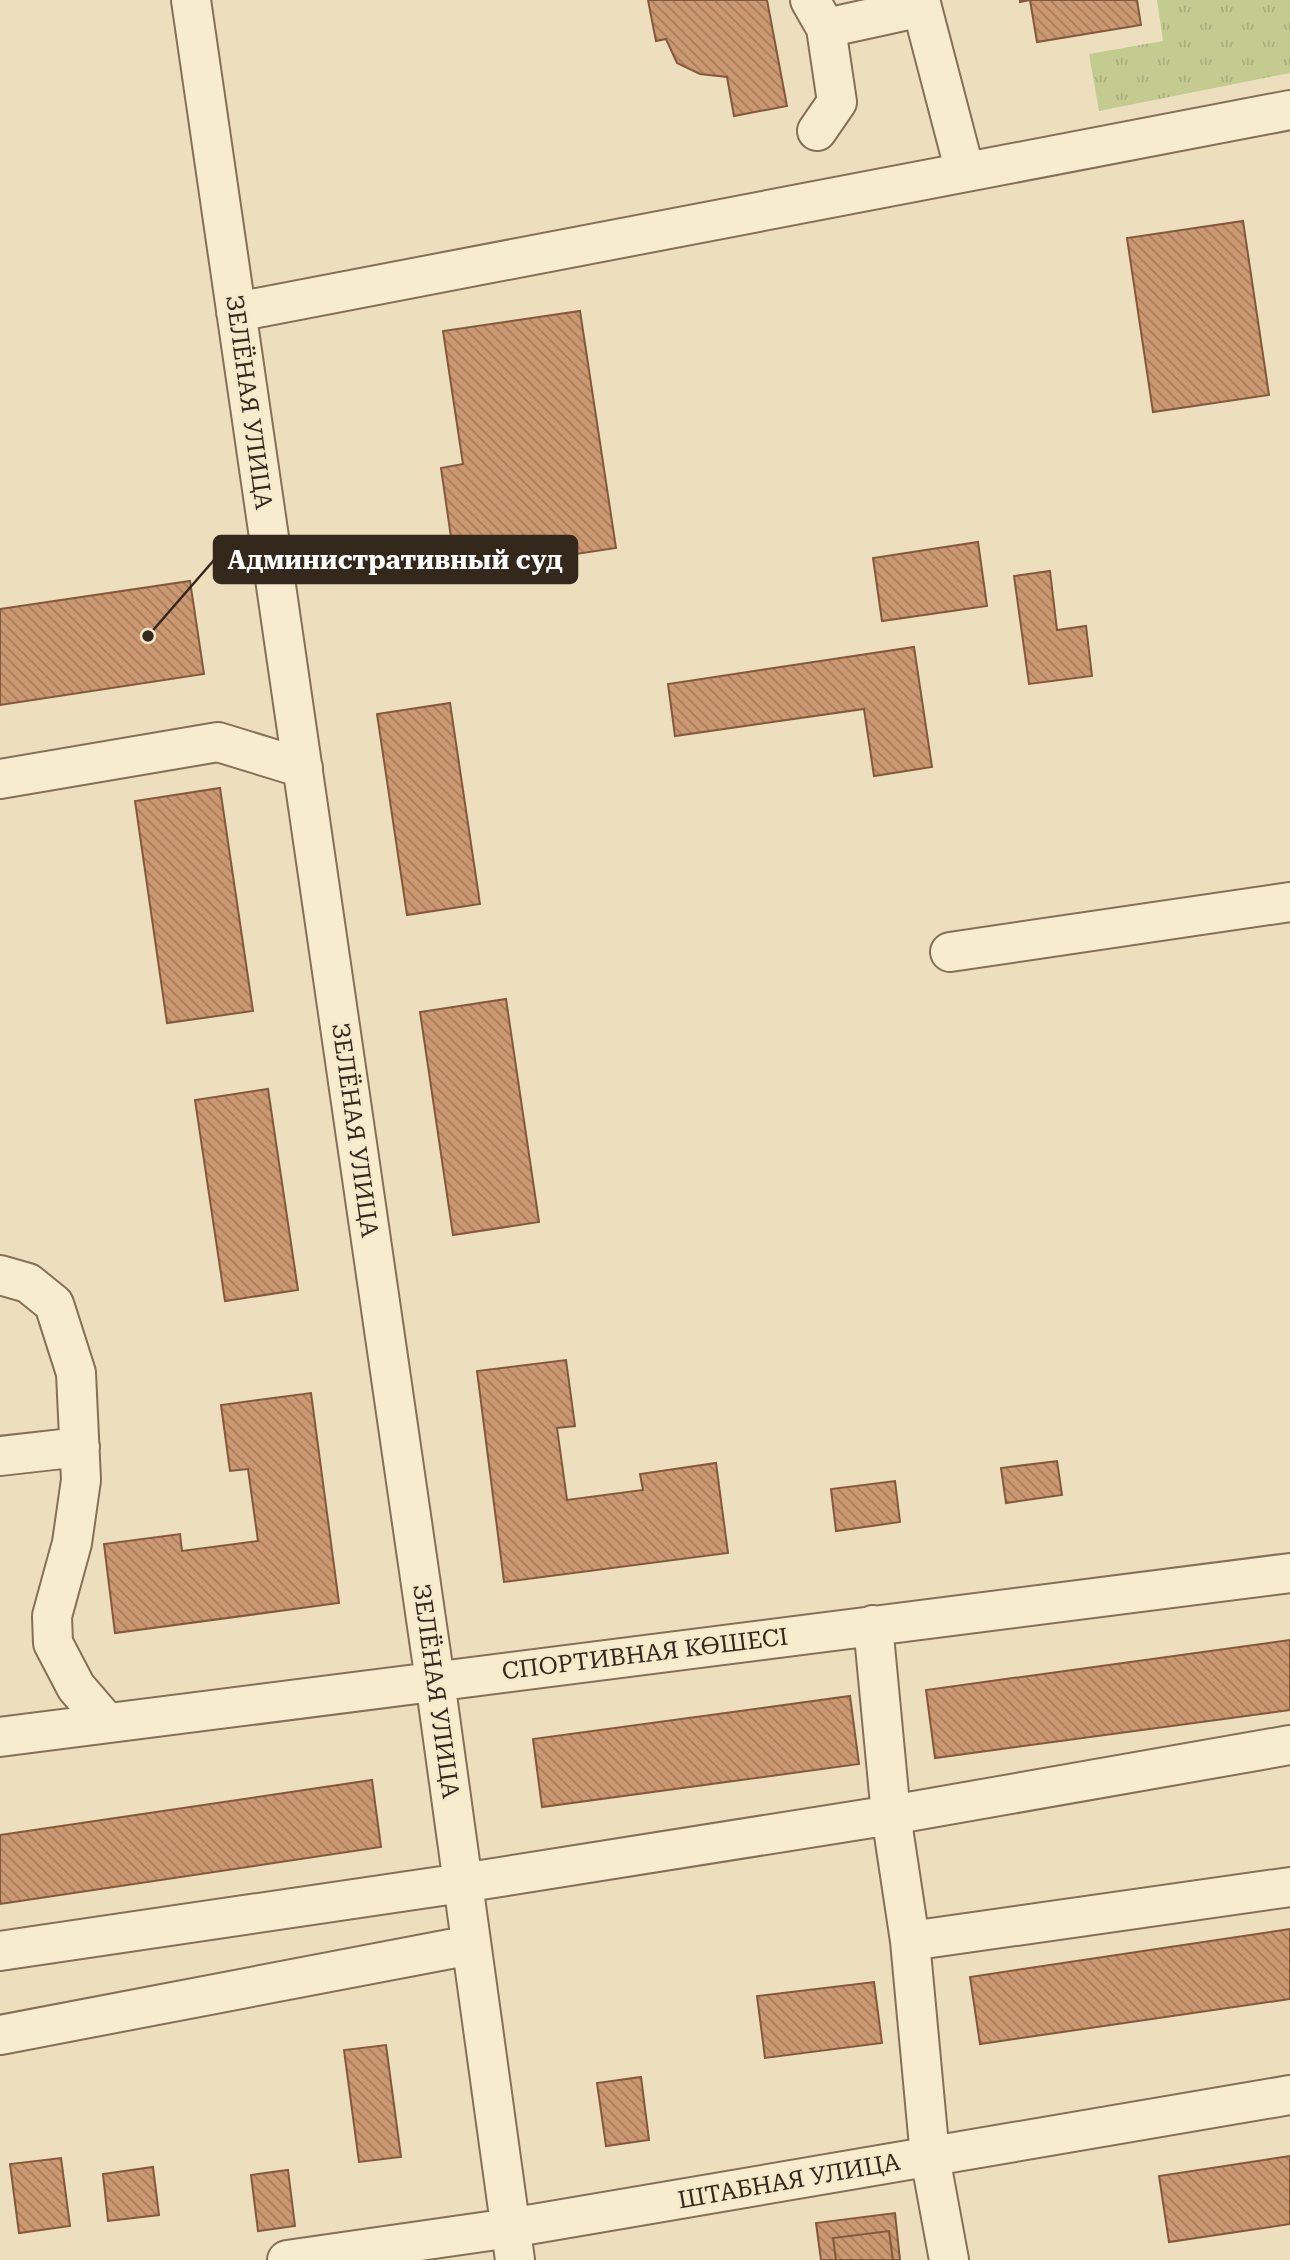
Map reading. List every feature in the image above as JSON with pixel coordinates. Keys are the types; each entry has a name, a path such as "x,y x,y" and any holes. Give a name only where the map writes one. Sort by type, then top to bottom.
{"street":[{"name":"ЗЕЛЁНАЯ УЛИЦА","path":"191,0 435,1681 512,2244"},
{"path":"817,131 836,102 818,14 921,3 965,172"},
{"path":"236,312 1290,110"},
{"path":"0,779 218,742 303,768"},
{"path":"950,951 1290,902"},
{"path":"0,1275 29,1283 54,1304 76,1373 81,1480 72,1543 52,1616 53,1643 76,1687 107,1723"},
{"path":"0,1456 80,1447"},
{"name":"СПОРТИВНАЯ КӨШЕСІ","path":"0,1737 1290,1573"},
{"path":"873,1625 891,1815 910,1941 930,2157 949,2260"},
{"path":"0,1951 891,1815 1290,1745"},
{"path":"910,1941 1290,1887"},
{"path":"0,2035 471,1945"},
{"name":"ШТАБНАЯ УЛИЦА","path":"287,2260 512,2244 930,2157 1290,2095"}],"green space":[{"path":"1157,0 1290,0 1290,73 1099,111 1089,54 1163,41"}],"building":[{"path":"648,0 767,0 787,106 734,116 727,77 700,74 677,63 666,39 656,41"},
{"path":"1030,0 1137,0 1141,25 1037,42"},
{"path":"1243,221 1269,395 1153,412 1127,238"},
{"path":"580,311 616,548 456,572 441,468 463,464 443,331"},
{"path":"978,542 987,606 882,621 873,558"},
{"path":"1050,571 1057,630 1086,626 1092,676 1029,684 1014,576"},
{"path":"190,581 204,674 0,705 0,609"},
{"path":"914,647 932,767 874,776 864,709 675,736 668,684"},
{"path":"450,703 480,904 407,915 377,714"},
{"path":"220,788 253,1011 167,1023 135,801"},
{"path":"506,999 539,1222 453,1235 420,1012"},
{"path":"268,1089 298,1290 225,1301 195,1100"},
{"path":"566,1360 575,1426 557,1428 567,1500 643,1490 640,1474 716,1463 728,1553 504,1582 477,1371"},
{"path":"311,1393 339,1603 115,1633 104,1544 180,1534 182,1551 258,1541 248,1469 230,1471 221,1405"},
{"path":"1057,1461 1062,1495 1006,1503 1001,1468"},
{"path":"895,1481 900,1522 836,1531 831,1489"},
{"path":"1290,1640 1290,1710 935,1758 926,1690"},
{"path":"850,1696 859,1764 542,1807 533,1739"},
{"path":"372,1780 381,1847 0,1904 0,1835"},
{"path":"1290,1929 1290,1999 980,2044 970,1977"},
{"path":"874,1982 882,2043 765,2058 757,1996"},
{"path":"386,2045 401,2157 359,2162 344,2050"},
{"path":"641,2077 649,2140 606,2146 597,2083"},
{"path":"1290,2156 1290,2224 1169,2242 1159,2176"},
{"path":"61,2158 70,2226 19,2233 10,2164"},
{"path":"153,2167 159,2215 108,2221 103,2174"},
{"path":"288,2170 295,2226 258,2231 251,2175"},
{"path":"895,2213 900,2260 821,2260 816,2223"},
{"path":"889,2231 893,2260 836,2260 833,2238"}],"place":[{"name":"Административный суд","path":"148,636"}]}
